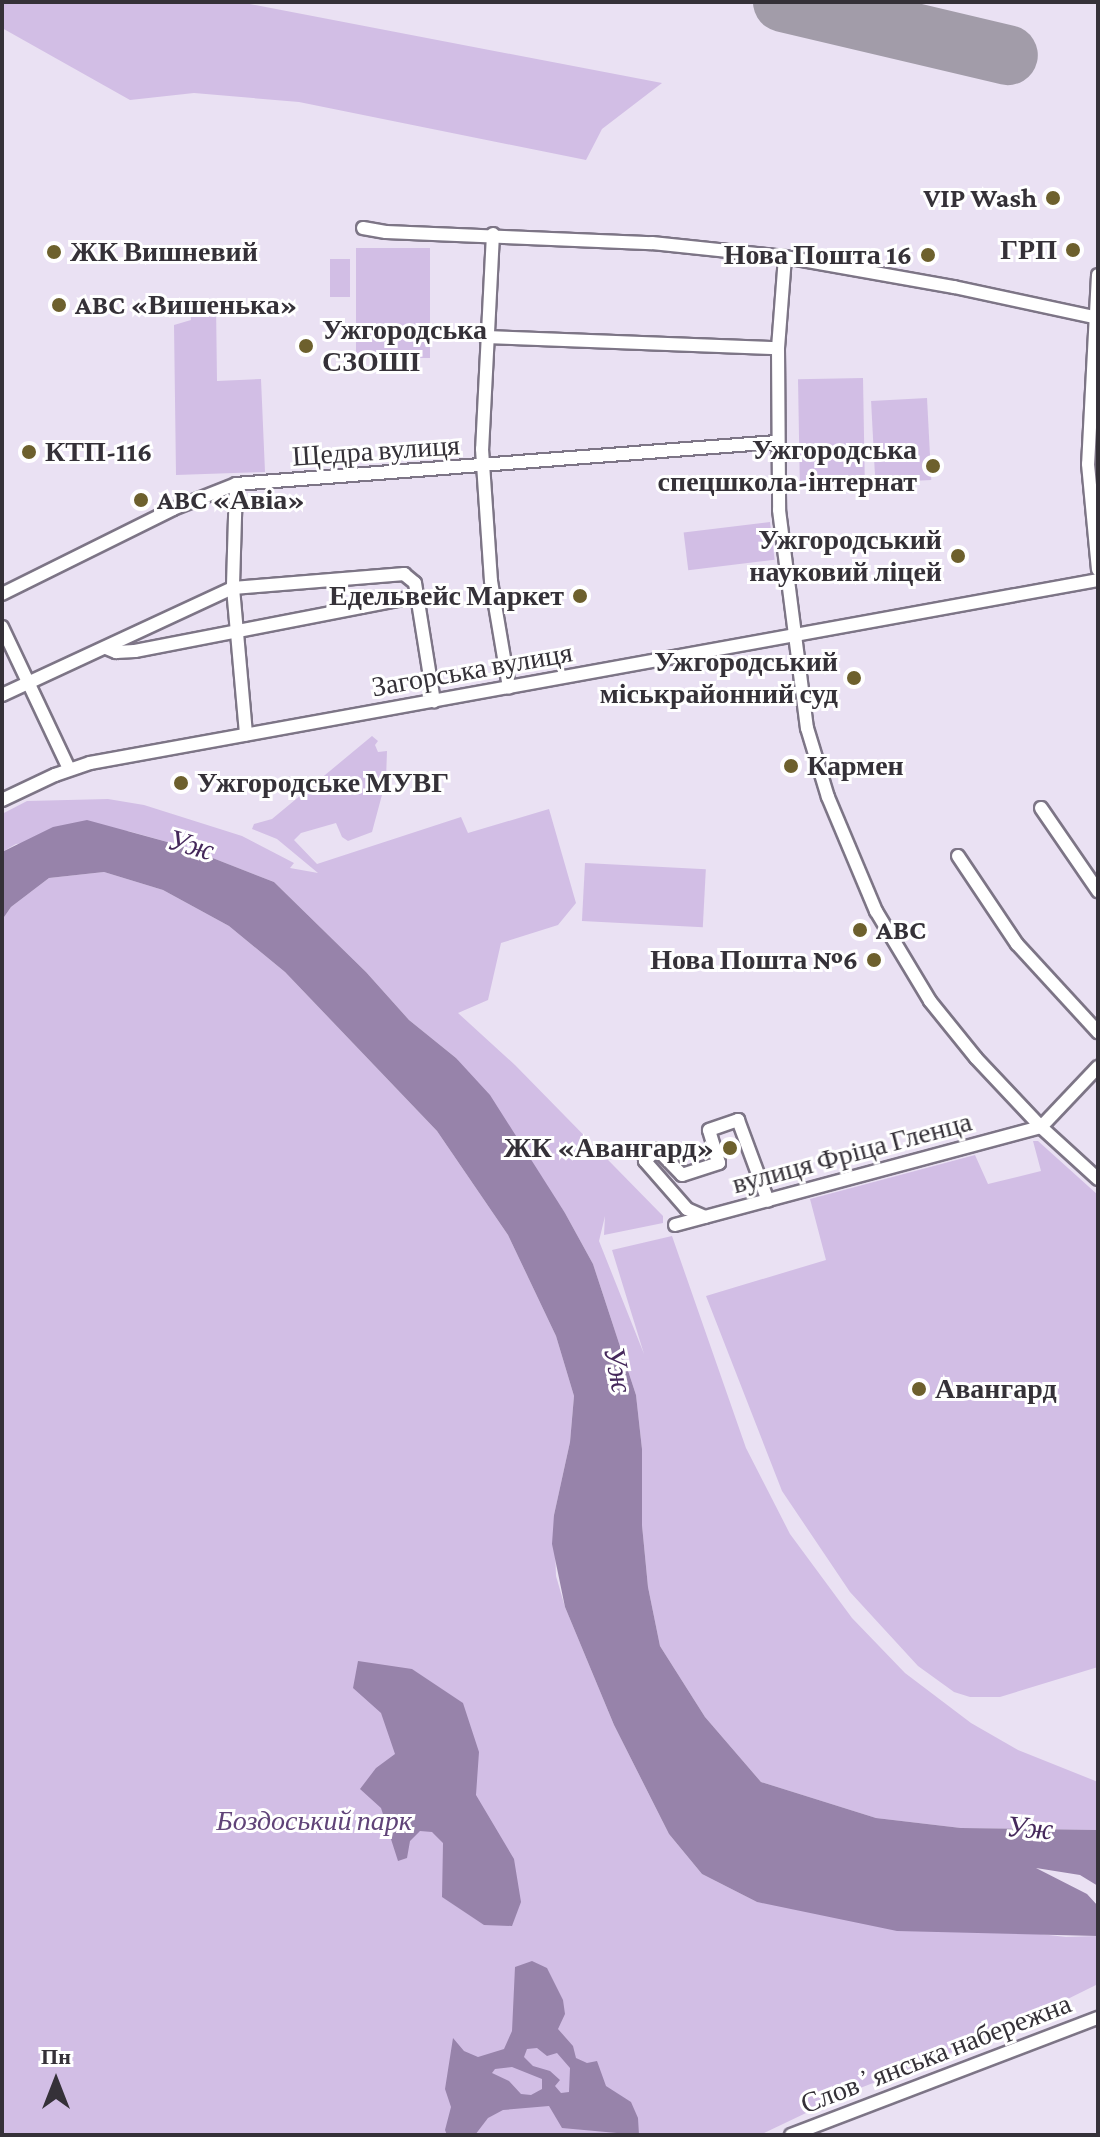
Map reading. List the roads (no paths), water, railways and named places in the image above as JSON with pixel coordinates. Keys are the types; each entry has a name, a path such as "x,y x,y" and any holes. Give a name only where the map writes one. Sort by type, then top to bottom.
{"street":[{"path":"363,228 386,232 493,234 652,243 785,257 954,287 1096,318"},
{"path":"493,234 486,337 483,467 491,581 509,687"},
{"path":"785,257 778,348 779,510 802,699 814,752 838,822 876,911 901,957 944,1020 1041,1127 1098,1179"},
{"path":"1098,275 1088,464 1098,570"},
{"path":"486,337 778,348"},
{"name":"Щедра вулиця","path":"2,594 173,509 236,484 777,442"},
{"path":"236,484 233,588 246,734"},
{"path":"2,695 233,588 404,574 415,583 434,701"},
{"name":"Загорська вулиця","path":"2,800 69,769 246,734 1098,580"},
{"path":"106,648 116,652 135,651 418,596"},
{"path":"2,627 69,769"},
{"path":"1041,808 1098,891"},
{"path":"958,856 1025,953 1098,1032"},
{"path":"1041,1127 1098,1067"},
{"path":"705,1217 687,1209 645,1161 657,1149 682,1175 719,1163 709,1130 738,1120 768,1201"},
{"name":"вулиця Фріца Гленца","path":"675,1225 1041,1127"},
{"name":"Словʼянська набережна","path":"791,2135 1098,2018"}],"water":[{"name":"Уж","path":"87,820 182,846 274,882 366,972 409,1020 456,1058 490,1095 565,1213 593,1264 636,1395 642,1449 642,1525 648,1587 660,1646 705,1717 761,1782 876,1818 961,1828 1098,1830 1098,1886 1080,1875 1036,1868 1087,1894 1098,1906 1098,1936 897,1931 757,1902 702,1874 669,1834 614,1725 565,1607 552,1544 554,1515 570,1442 574,1396 556,1336 508,1235 437,1131 285,972 229,926 163,890 104,872 49,878 11,907 2,920 2,852 53,827"},
{"path":"358,1661 412,1669 463,1703 479,1752 476,1795 514,1859 521,1902 512,1926 484,1925 442,1897 443,1843 432,1832 420,1831 410,1841 407,1858 398,1861 381,1808 360,1789 376,1768 395,1754 381,1713 353,1688"},
{"path":"532,1961 547,1968 563,2000 565,2014 558,2029 573,2046 576,2058 587,2063 597,2061 606,2086 631,2102 638,2118 639,2135 562,2128 549,2106 503,2110 488,2118 475,2135 447,2135 445,2130 451,2107 445,2089 453,2038 464,2051 478,2057 504,2049 512,2031 515,1967","holes":["537,2048 547,2056 557,2053 570,2068 569,2092 561,2093 555,2086 560,2080 550,2071 533,2066 524,2057 527,2049","512,2067 542,2079 542,2089 531,2095 521,2094 509,2081 492,2073 495,2069"]}],"place":[{"name":"VIP Wash","path":"1053,198"},
{"name":"ГРП","path":"1073,250"},
{"name":"ЖК Вишневий","path":"54,252"},
{"name":"Нова Пошта 16","path":"928,255"},
{"name":"ABC «Вишенька»","path":"59,305"},
{"name":"Ужгородська СЗОШІ","path":"306,346"},
{"name":"КТП-116","path":"29,452"},
{"name":"Ужгородська спецшкола-інтернат","path":"933,466"},
{"name":"ABC «Авіа»","path":"141,500"},
{"name":"Ужгородський науковий ліцей","path":"958,556"},
{"name":"Едельвейс Маркет","path":"580,596"},
{"name":"Ужгородський міськрайонний суд","path":"854,678"},
{"name":"Кармен","path":"791,766"},
{"name":"Ужгородське МУВГ","path":"181,783"},
{"name":"ABC","path":"860,930"},
{"name":"Нова Пошта №6","path":"874,960"},
{"name":"ЖК «Авангард»","path":"730,1148"},
{"name":"Авангард","path":"919,1389"}],"park label":[{"name":"Боздоський парк","path":"314,1821"}]}
